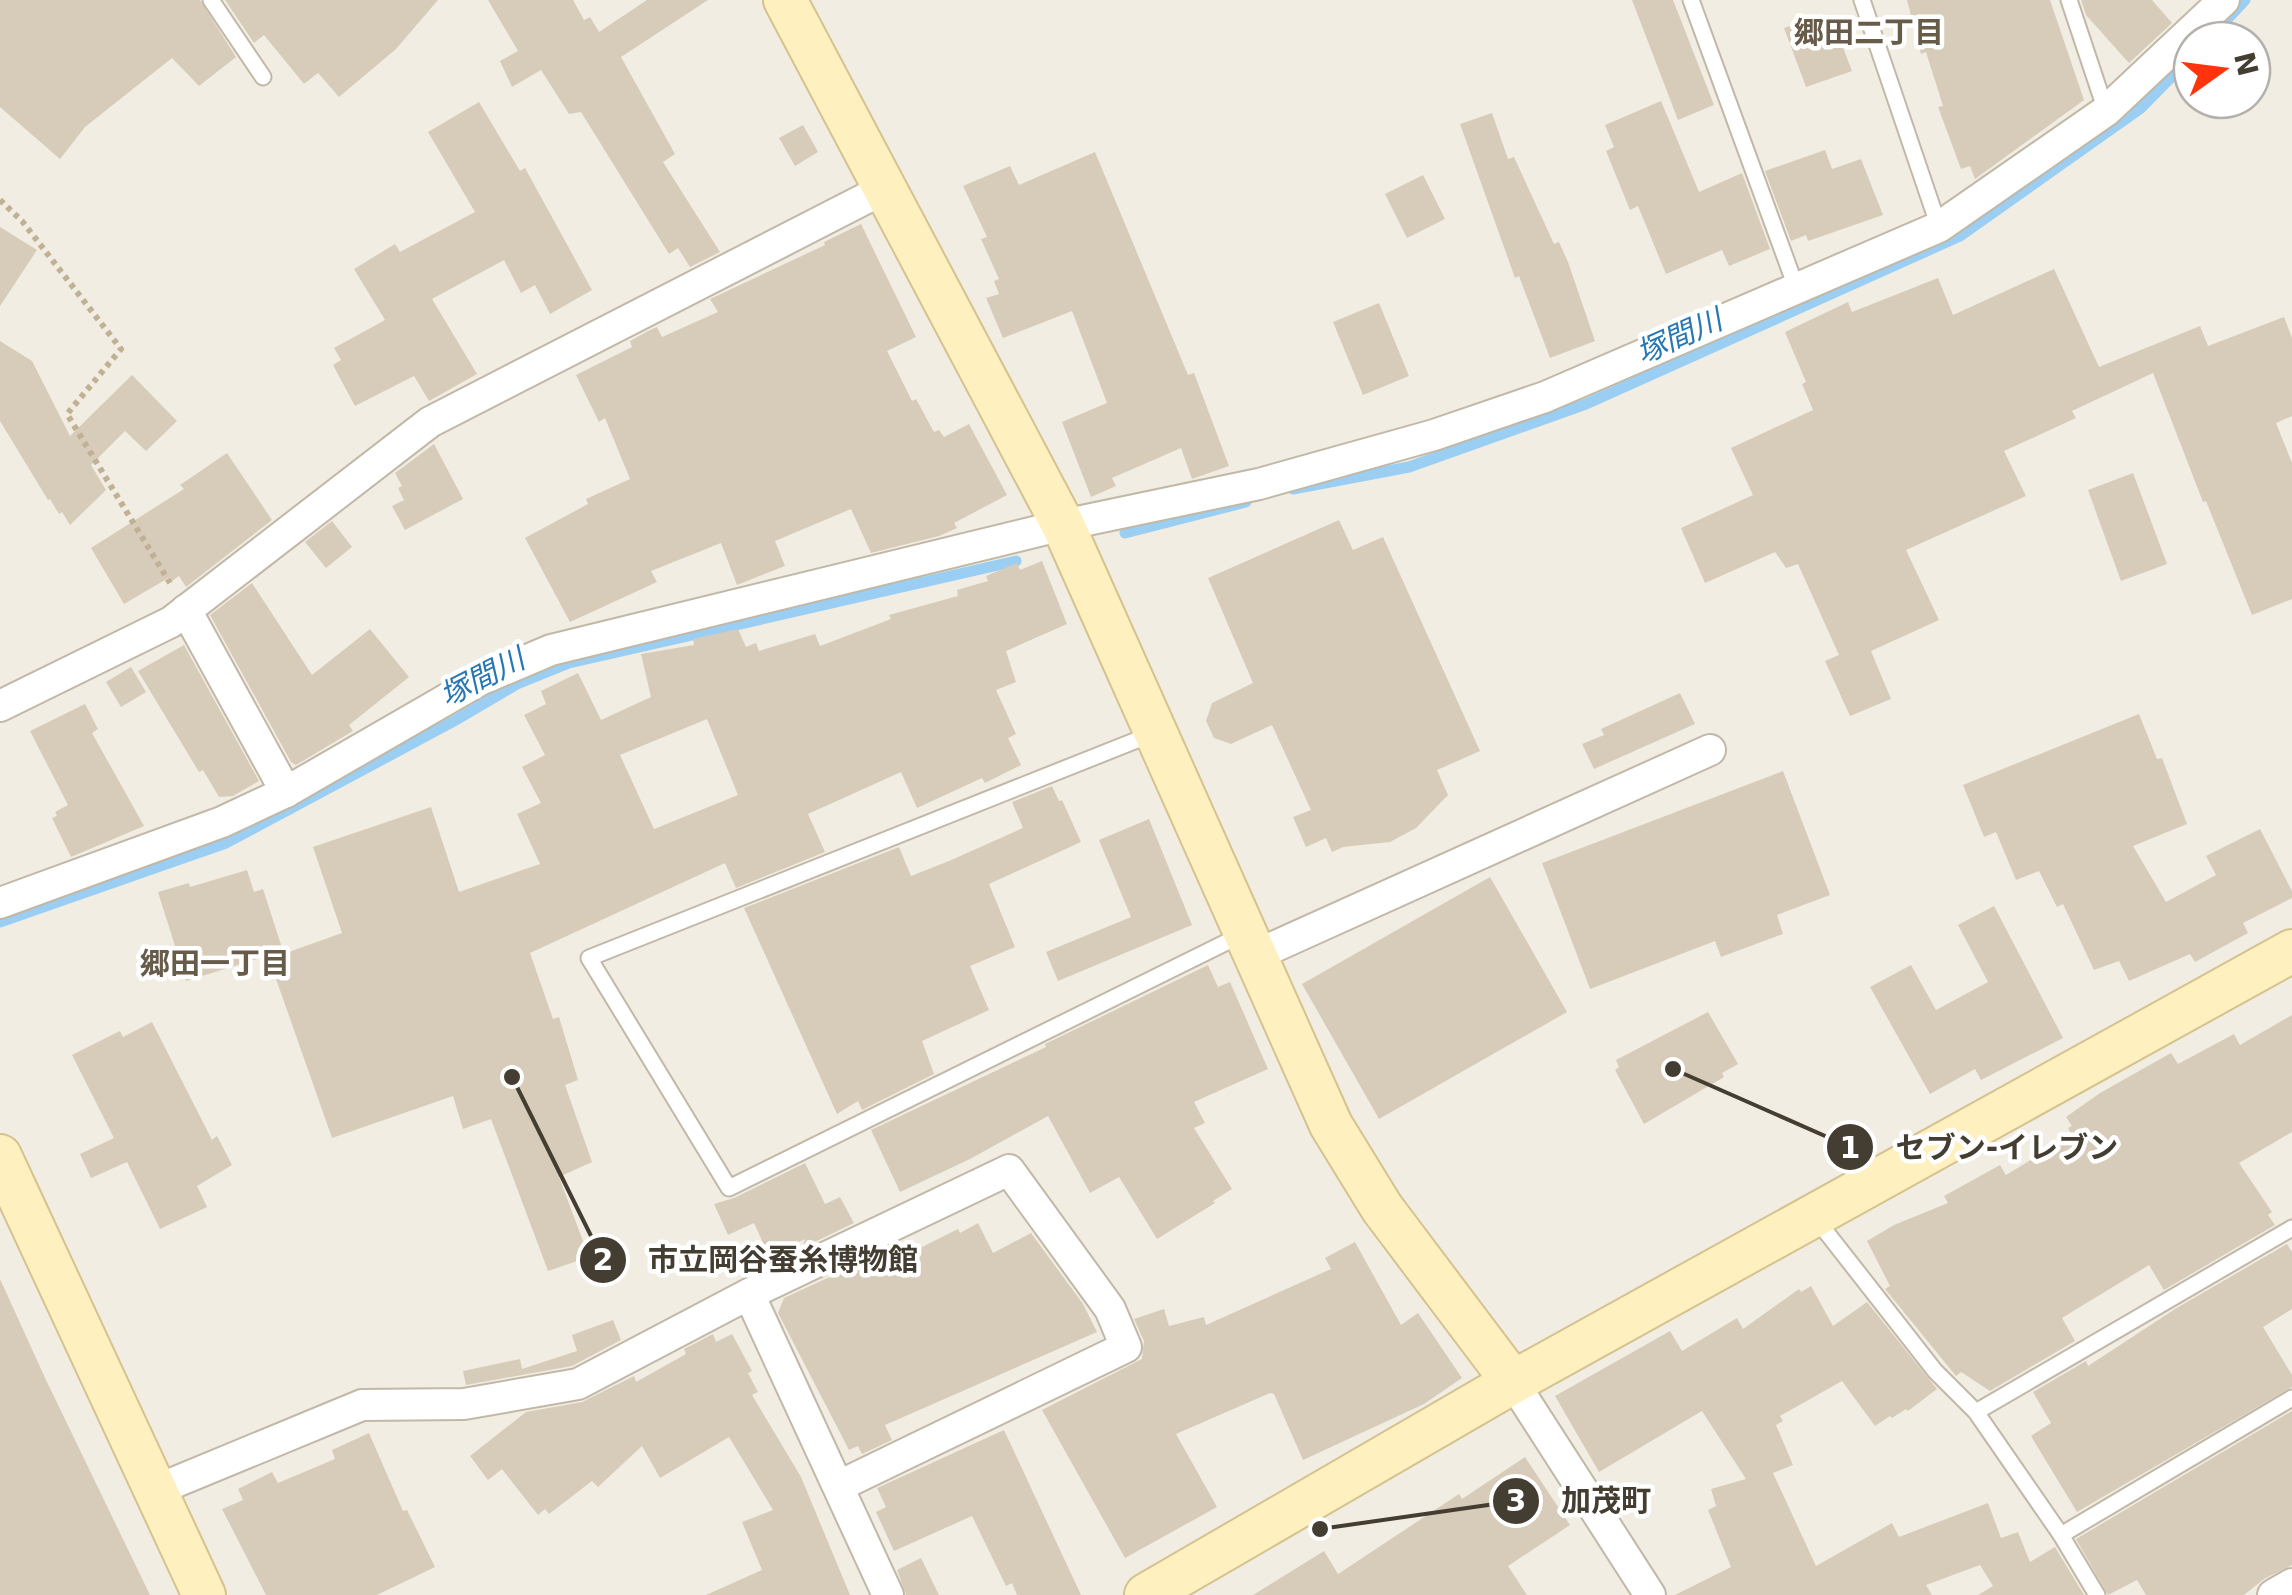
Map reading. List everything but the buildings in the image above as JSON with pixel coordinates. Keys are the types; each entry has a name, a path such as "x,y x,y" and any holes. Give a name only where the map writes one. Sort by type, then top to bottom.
{"street":[{"path":"785,0 1063,525 1331,1125 1382,1208 1513,1382 1650,1595"},
{"path":"0,903 222,822 286,792 480,680 550,650 1063,525 1259,484 1434,435 1545,397 1939,227 2106,111 2224,0"},
{"path":"0,706 170,622 430,422 884,189"},
{"path":"186,610 286,792"},
{"path":"1251,944 1710,750"},
{"path":"1149,1594 1513,1382 2292,951"},
{"path":"0,1156 204,1595"},
{"path":"154,1491 362,1405 464,1404 578,1384 749,1294 1009,1170 1110,1309 1126,1347 838,1486"},
{"path":"749,1294 888,1595"},
{"path":"2273,1595 2292,1584"}],"lane":[{"path":"211,0 263,78"},
{"path":"1691,0 1796,287"},
{"path":"1862,0 1939,227"},
{"path":"2069,0 2106,111"},
{"path":"1156,732 590,958 728,1188 1251,944"},
{"path":"1814,1216 1936,1371 1976,1412 2061,1534 2098,1595"},
{"path":"1976,1412 2292,1228"},
{"path":"2061,1534 2292,1398"}],"path":[{"path":"0,200 22,220 121,349 67,414 186,610"}],"waterway":[{"name":"塚間川","path":"2226,20 2245,0"},
{"name":"塚間川","path":"1293,489 1409,467 1586,404 1960,236 2141,108 2172,76"},
{"name":"塚間川","path":"1125,533 1246,502"},
{"name":"塚間川","path":"0,922 226,843 517,684 569,663 1016,561"}],"place":[{"name":"セブン-イレブン","path":"1673,1069"},
{"name":"市立岡谷蚕糸博物館","path":"512,1077"},
{"name":"加茂町","path":"1320,1529"}],"district":[{"name":"郷田二丁目","path":"1869,32"},
{"name":"郷田一丁目","path":"215,963"}]}
